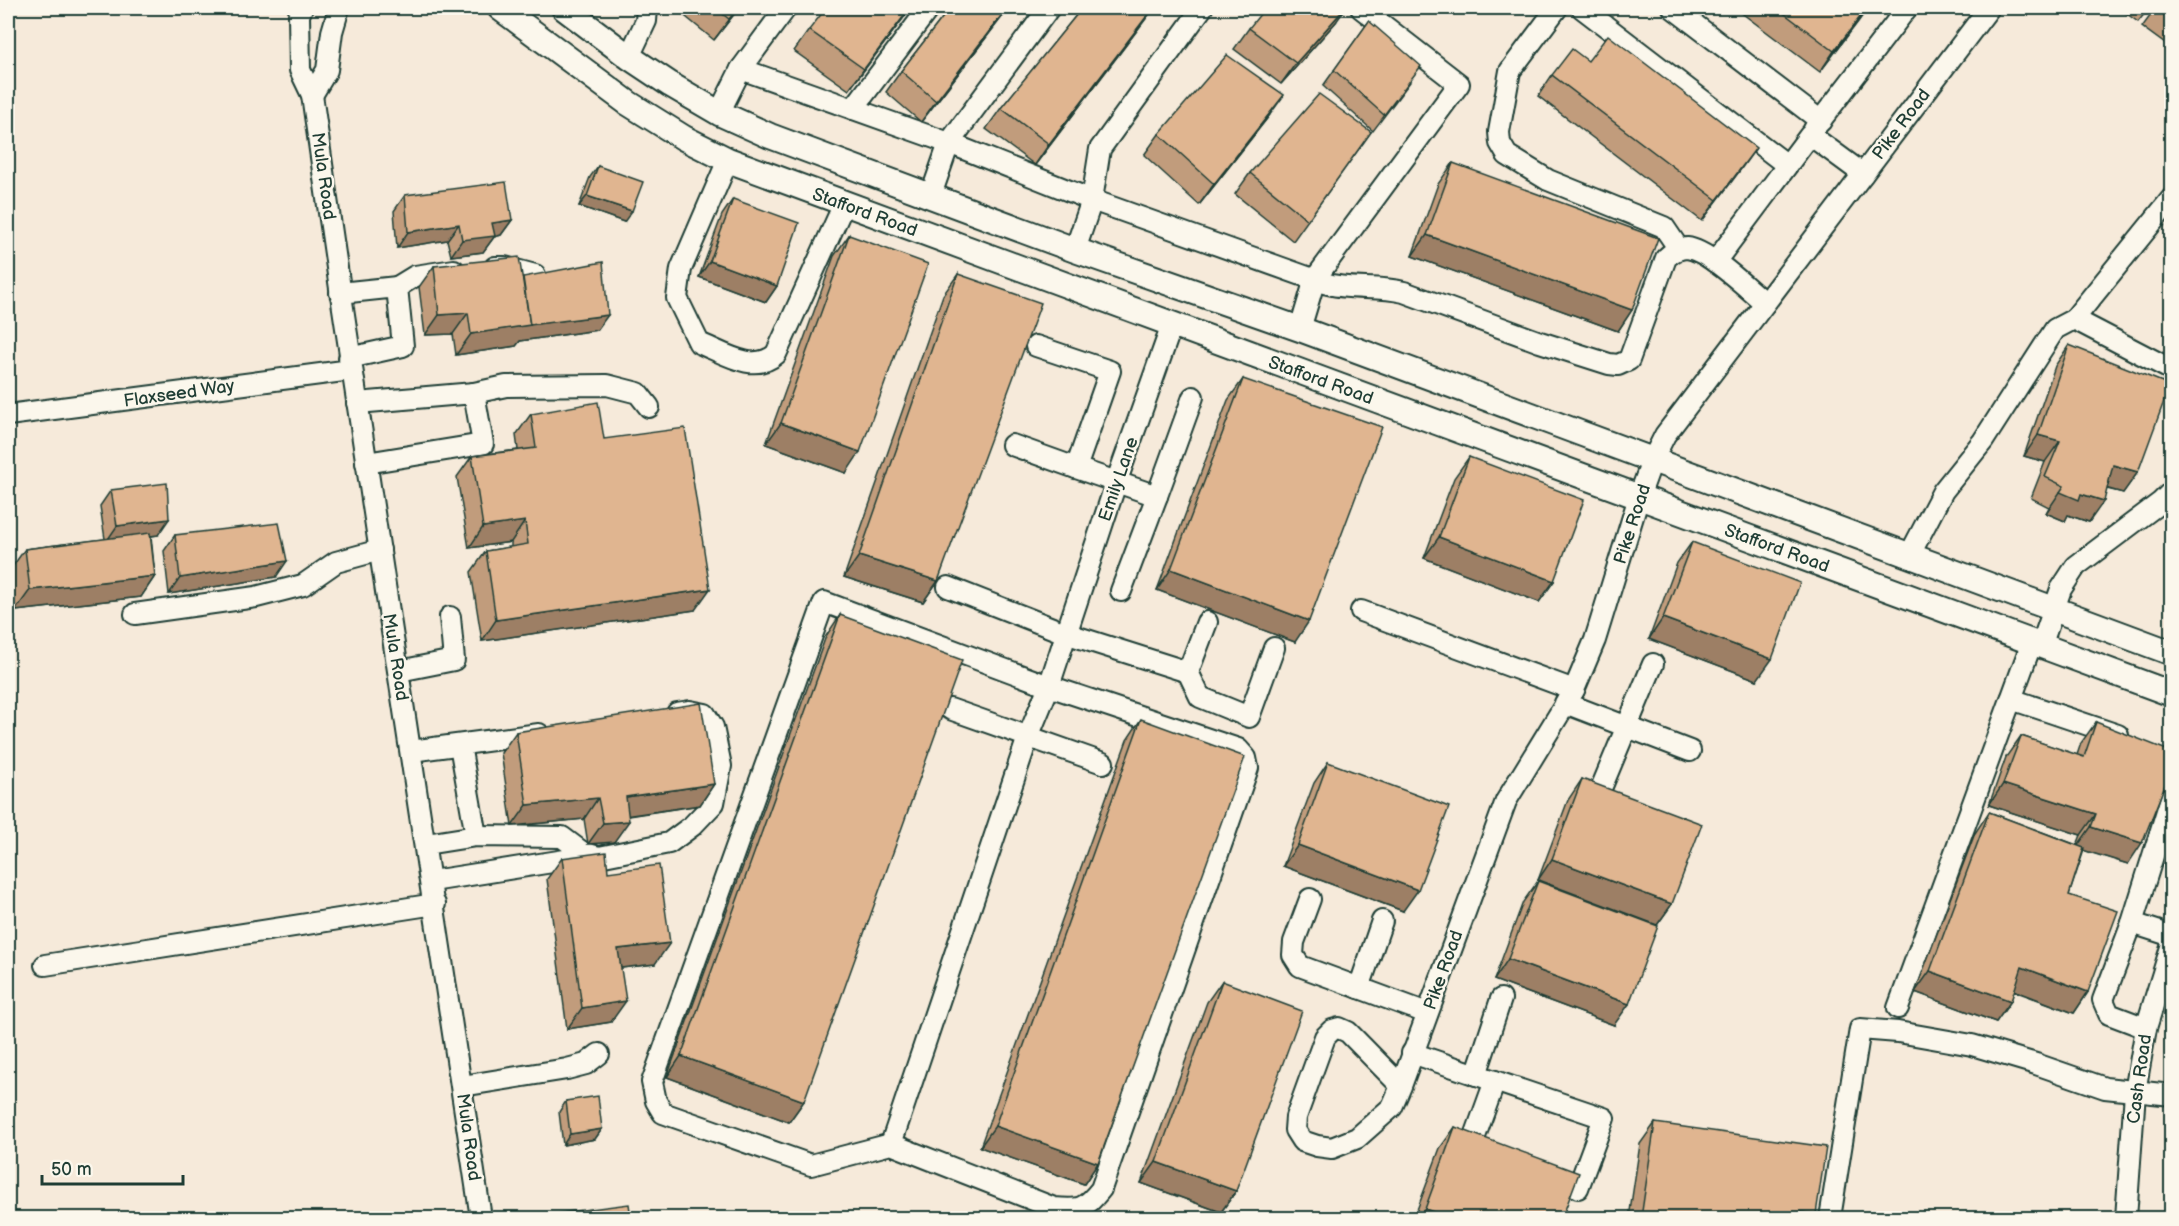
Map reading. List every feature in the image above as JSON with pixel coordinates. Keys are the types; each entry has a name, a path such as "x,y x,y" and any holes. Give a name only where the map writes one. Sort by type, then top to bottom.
{"main road":[{"name":"Stafford Road","path":"500,8 628,103 684,138 728,160 2172,694"},
{"path":"564,8 629,57 671,85 719,113 770,136 1075,250 1300,329 2172,653"},
{"path":"915,230 931,195"},
{"path":"1284,366 1300,329"}],"street":[{"path":"312,95 327,70 332,32 339,8"},
{"path":"629,57 646,21 647,8"},
{"path":"719,113 741,69 786,8"},
{"path":"853,109 928,8"},
{"path":"931,195 949,143 1049,8"},
{"path":"1075,250 1092,200 1100,148 1202,8"},
{"path":"1300,329 1315,279 1459,84 1361,8"},
{"path":"1557,8 1510,71 1499,132 1500,143 1507,155 1548,180 1664,227 1679,249"},
{"path":"1581,8 1787,165"},
{"path":"1672,8 1815,128 1863,174"},
{"path":"1715,262 1907,8"},
{"name":"Pike Road","path":"1401,1086 1348,1032 1340,1028 1332,1030 1325,1037 1296,1117 1295,1130 1302,1140 1317,1146 1332,1148 1357,1138 1392,1107 1401,1086 1506,801 1570,696 1595,640 1652,461 1665,435 1989,8"},
{"name":"Mula Road","path":"300,10 300,70 312,95 350,364 432,882 481,1218"},
{"path":"741,69 949,143 1092,200 1333,286 1382,288 1404,292 1540,342 1609,364 1618,365 1629,360 1666,258 1679,249 1696,250 1715,262 1765,303"},
{"path":"728,160 681,269 677,298 699,343 750,363 767,362 776,354 844,204"},
{"path":"1909,556 1943,491 1983,441 2055,329 2074,319 2172,198"},
{"path":"340,293 397,287 416,276 471,267 505,267 535,276"},
{"name":"Flaxseed Way","path":"8,415 350,364 403,346 397,287"},
{"path":"2074,319 2172,370"},
{"name":"Emily Lane","path":"891,1143 1028,737 1049,686 1116,483 1172,325"},
{"path":"1036,346 1110,371 1076,468"},
{"path":"357,403 474,393 506,386 607,385 638,393 649,407"},
{"path":"366,464 483,444 474,393"},
{"path":"1122,591 1193,397"},
{"path":"1012,445 1157,496"},
{"path":"1898,1008 2012,699 2061,589 2076,566 2161,502 2172,491"},
{"path":"135,614 256,597 303,585 336,562 380,550"},
{"path":"948,587 1065,633 1188,672"},
{"path":"824,602 1049,686 1238,749 1246,758 1248,768 1101,1189 1088,1204 1073,1210 1054,1208 891,1143 811,1165 663,1113 656,1101 652,1082 824,602"},
{"path":"1360,611 1570,696 1626,726 1690,751"},
{"path":"399,671 454,660 450,617"},
{"path":"1207,622 1188,672 1200,697 1249,717 1274,648"},
{"path":"1597,798 1653,664"},
{"path":"2012,699 2139,742"},
{"path":"950,709 1103,763"},
{"path":"426,844 476,836 562,837 582,852 598,857 669,843 692,826 714,803 721,766 713,727 705,714 690,711 656,716"},
{"path":"411,751 552,732"},
{"path":"460,745 476,836"},
{"path":"2146,1028 2109,1014 2103,1000 2132,923 2172,795"},
{"path":"432,882 565,860 582,852"},
{"path":"1311,899 1294,942 1293,955 1300,966 1427,1013"},
{"path":"45,965 435,904"},
{"path":"1359,988 1382,921"},
{"path":"2132,923 2172,936"},
{"name":"Cash Road","path":"2126,1218 2135,1092 2146,1028 2172,944"},
{"path":"1476,1075 1501,999"},
{"path":"1830,1218 1860,1029 1898,1032 1972,1046 2036,1064 2105,1088 2172,1095"},
{"path":"1412,1053 1604,1118 1578,1188"},
{"path":"462,1086 567,1069 586,1064 599,1054"},
{"path":"1470,1153 1495,1082"}],"building":[{"path":"715,8 738,8 729,19"},
{"path":"826,8 910,8 864,69 809,30"},
{"path":"950,8 1007,8 936,101 901,71"},
{"path":"1082,8 1153,8 1049,144 1001,108"},
{"path":"1265,8 1345,8 1296,63 1249,28"},
{"path":"1777,8 1867,8 1834,51"},
{"path":"2158,8 2172,8 2172,17"},
{"path":"1369,21 1421,66 1384,115 1334,70"},
{"path":"1608,35 1756,148 1717,200 1552,75 1572,49 1588,61"},
{"path":"1227,55 1284,95 1214,184 1159,134"},
{"path":"1319,94 1371,132 1308,220 1250,173"},
{"path":"1453,163 1658,238 1632,310 1427,235"},
{"path":"598,166 643,182 632,211 587,196"},
{"path":"506,182 512,220 492,223 495,236 462,240 459,224 408,232 405,195"},
{"path":"733,199 799,223 777,286 710,261"},
{"path":"849,235 928,264 860,452 781,423"},
{"path":"519,257 530,325 471,334 468,313 439,315 434,266"},
{"path":"603,262 608,315 530,325 523,277"},
{"path":"958,274 1041,303 938,581 859,556"},
{"path":"2069,345 2170,385 2138,472 2113,465 2104,501 2081,494 2079,500 2060,492 2064,486 2045,477 2060,441 2038,435"},
{"path":"1243,379 1382,427 1309,621 1171,569"},
{"path":"598,402 604,439 685,428 710,589 496,620 486,551 528,544 525,521 483,527 472,456 536,448 531,414"},
{"path":"1469,457 1584,500 1554,581 1439,537"},
{"path":"167,483 169,519 117,526 111,490"},
{"path":"279,523 287,561 180,578 175,535"},
{"path":"150,533 155,576 30,590 25,549"},
{"path":"1692,542 1800,583 1772,659 1663,618"},
{"path":"840,615 962,660 804,1101 681,1056"},
{"path":"701,703 714,784 626,797 629,821 603,823 598,798 527,805 516,732"},
{"path":"1141,719 1245,757 1098,1163 995,1126"},
{"path":"2096,722 2172,752 2172,767 2142,843 2091,827 2096,814 2003,784 2021,736 2084,757"},
{"path":"1328,762 1449,807 1418,890 1298,845"},
{"path":"1582,779 1702,824 1672,904 1552,859"},
{"path":"1989,812 2084,848 2069,895 2118,911 2088,992 2022,967 2011,1001 1930,971"},
{"path":"606,852 608,872 659,865 670,943 618,949 626,1001 582,1008 562,858"},
{"path":"1538,881 1658,926 1629,1004 1508,959"},
{"path":"1222,981 1302,1011 1236,1191 1156,1162"},
{"path":"598,1096 602,1129 570,1134 566,1101"},
{"path":"1655,1123 1826,1147 1816,1214 1802,1212 1801,1218 1641,1218"},
{"path":"1455,1127 1579,1173 1562,1218 1451,1218 1425,1209"},
{"path":"629,1204 631,1218 561,1218 560,1213"}]}
